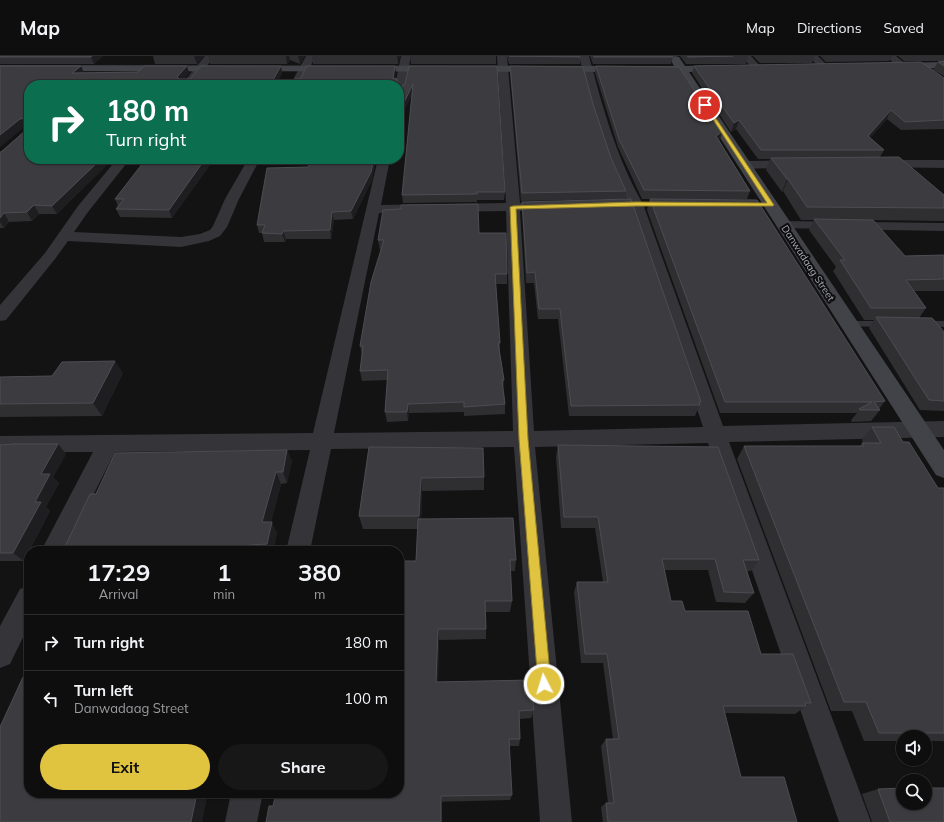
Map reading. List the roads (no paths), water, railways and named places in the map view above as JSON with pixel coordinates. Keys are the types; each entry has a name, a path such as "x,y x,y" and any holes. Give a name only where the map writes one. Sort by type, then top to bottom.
{"street":[{"path":"89,80 115,56"},
{"path":"190,80 210,56"},
{"path":"298,80 311,56"},
{"path":"402,80 406,56"},
{"path":"746,56 760,67"},
{"path":"813,56 827,66"},
{"path":"889,61 903,66 944,65"},
{"path":"1,68 404,69 502,63 677,63 737,68 760,67"},
{"path":"502,63 513,207 524,439 556,822"},
{"path":"586,63 602,123 626,186 636,204 716,435 855,822"},
{"name":"Danwadaag Street","path":"677,63 745,165 763,205 784,225 944,469"},
{"path":"918,65 931,74"},
{"path":"808,66 827,66"},
{"path":"0,316 50,256 83,209 120,164"},
{"path":"63,236 181,242 204,238 215,234 220,227 232,199 251,164"},
{"path":"299,546 383,164"},
{"path":"745,165 809,164"},
{"path":"864,164 944,164"},
{"path":"373,209 536,207"},
{"path":"784,225 944,227"},
{"path":"0,444 524,439 944,429"},
{"path":"56,546 108,444"},
{"path":"0,654 24,608"},
{"path":"241,822 246,798"}],"lane":[{"path":"848,324 896,324"},
{"path":"912,324 944,324"}]}
